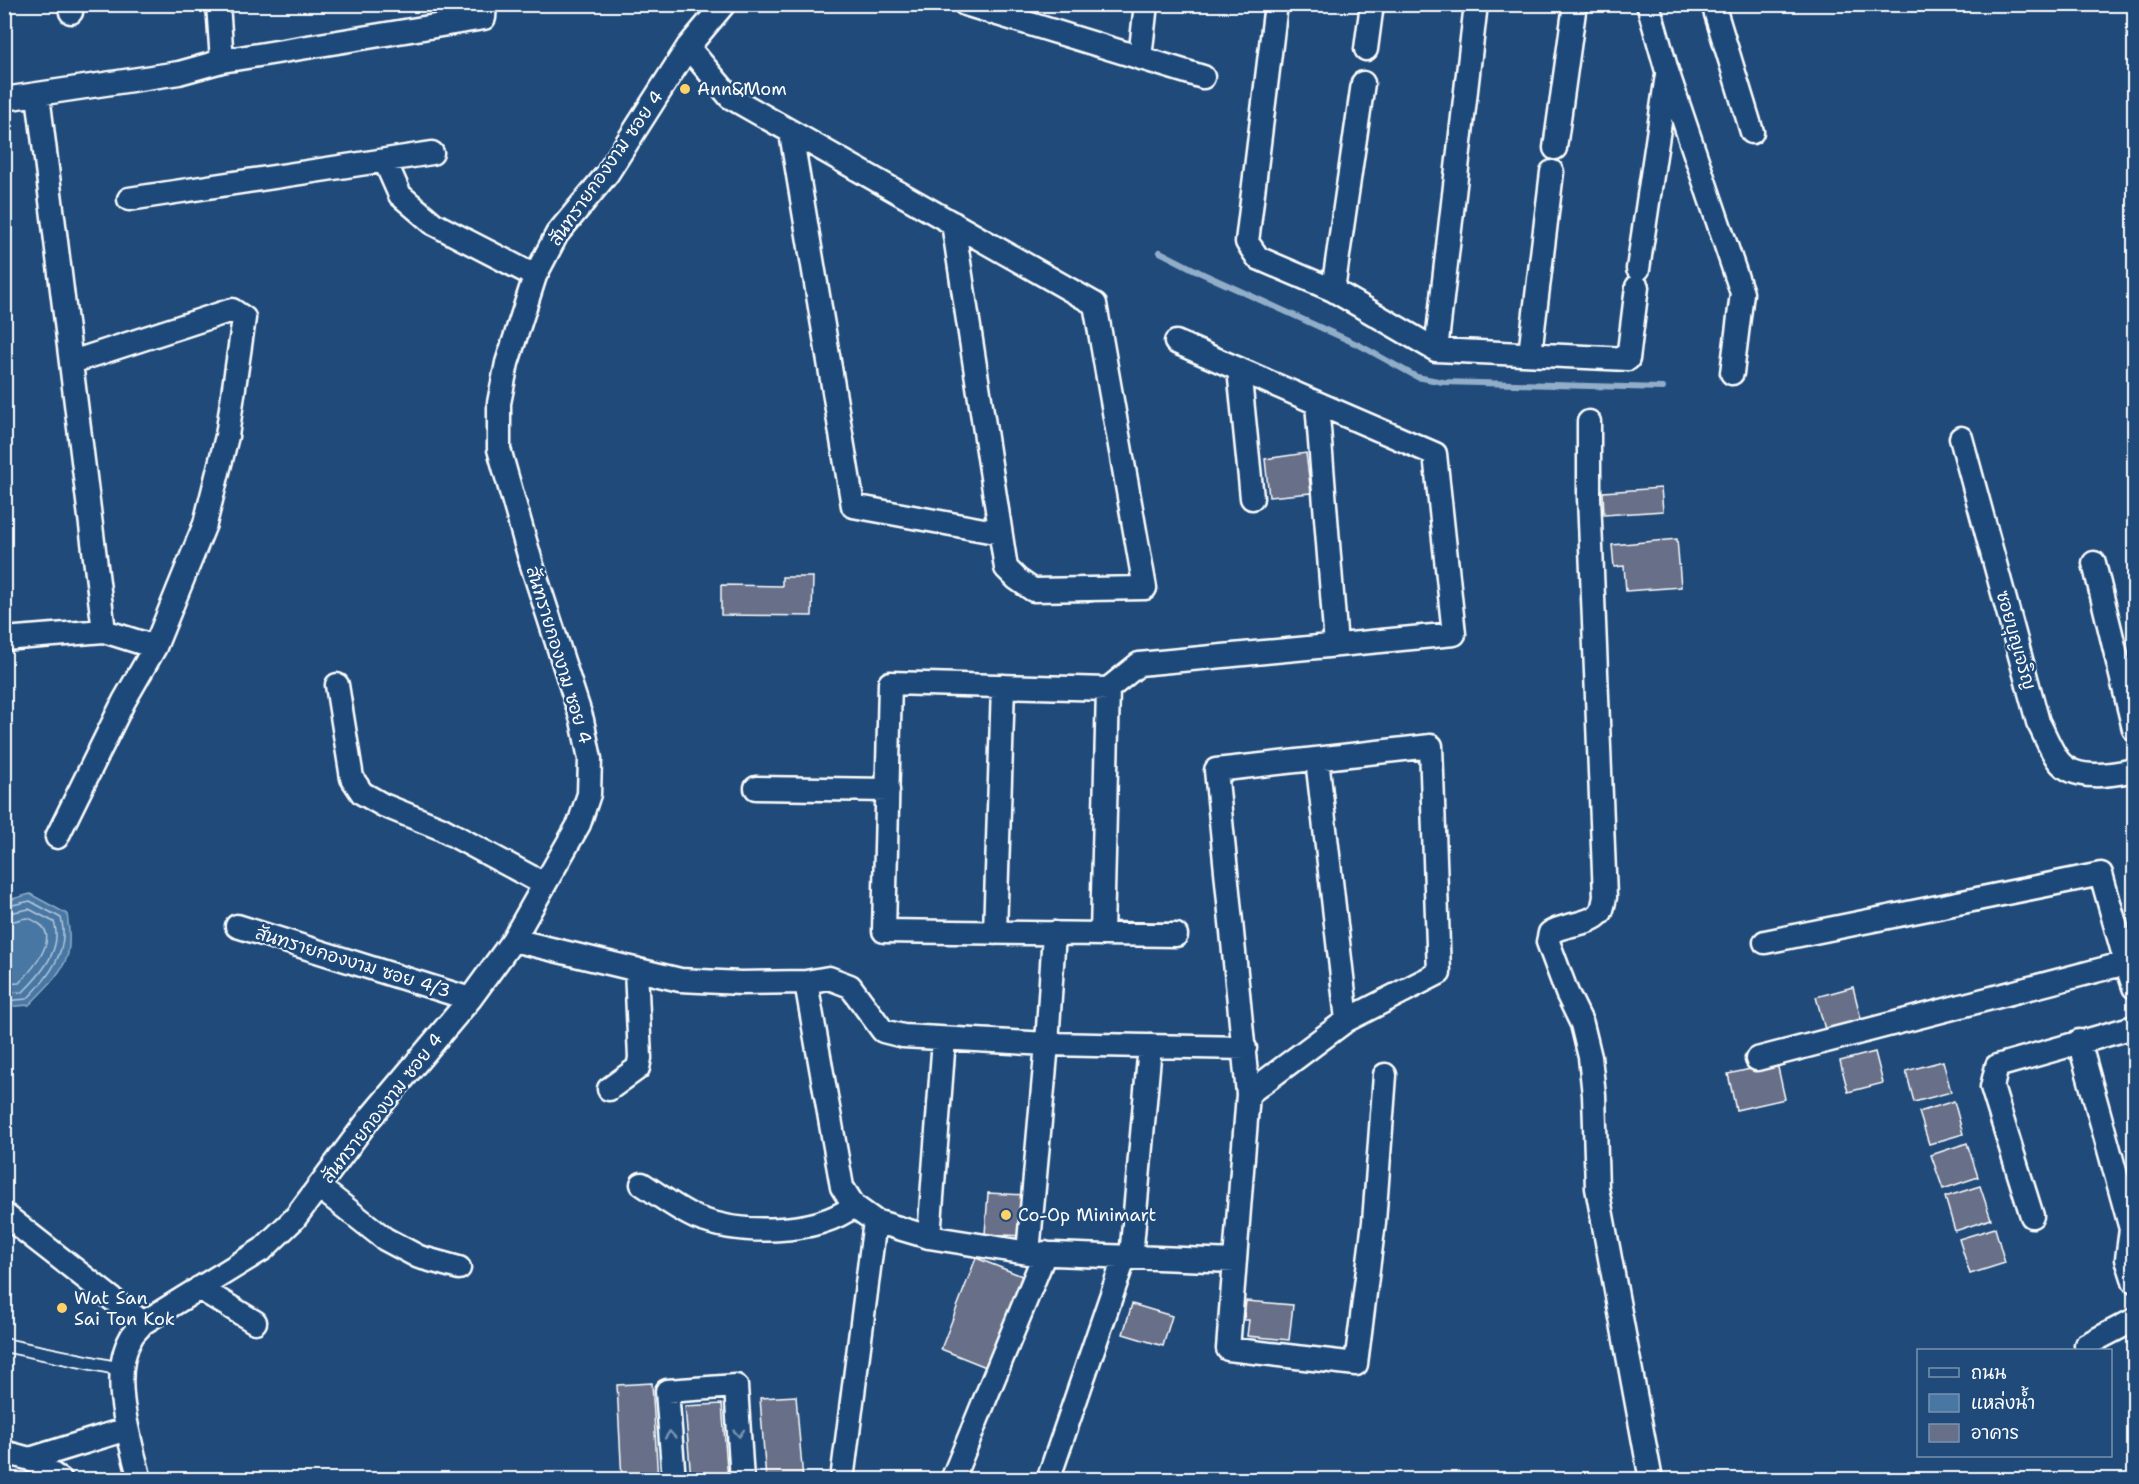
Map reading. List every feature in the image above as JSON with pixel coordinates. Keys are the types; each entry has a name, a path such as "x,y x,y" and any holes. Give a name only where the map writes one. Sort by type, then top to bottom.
{"street":[{"path":"219,4 222,62"},
{"path":"4,99 179,73 222,62 484,18 486,4"},
{"name":"สันทรายกองงาม ซอย 4","path":"140,1479 127,1429 121,1388 121,1369 130,1338 143,1323 263,1249 295,1218 369,1119 470,999 513,940 579,824 589,794 590,759 582,720 498,449 499,403 507,363 535,276 557,234 607,174 688,47 724,4"},
{"path":"965,4 1006,10 1140,58 1203,76"},
{"path":"1140,58 1146,4"},
{"path":"1276,4 1246,242 1258,258 1333,290 1436,351 1628,359 1637,278 1667,70"},
{"path":"1366,49 1372,4"},
{"path":"1436,351 1476,4"},
{"path":"1555,148 1575,4"},
{"path":"1648,4 1667,70 1742,292 1731,374"},
{"path":"1713,4 1752,132"},
{"path":"688,47 730,97 791,133 953,223 1095,304 1145,588 1033,590 1006,568 953,223"},
{"path":"1333,290 1363,83"},
{"path":"38,95 104,631"},
{"path":"791,133 853,506 1000,533"},
{"path":"129,200 432,153"},
{"path":"385,161 400,195 434,224 535,276"},
{"path":"1530,354 1552,172"},
{"path":"57,837 124,701 155,647 205,524 227,436 243,318 232,310 72,362"},
{"path":"1176,342 1435,454 1454,634 1139,664 1108,689 890,683 885,931 1176,935"},
{"path":"1239,369 1252,498"},
{"path":"1317,403 1336,645"},
{"path":"1589,422 1589,497 1605,897 1601,911 1591,919 1557,928 1550,933 1548,942 1566,993 1581,1024 1590,1057 1594,1095 1597,1188 1651,1479"},
{"name":"ซอยบุญเจริญ","path":"1961,438 2038,722 2060,762 2078,775 2122,773 2134,770"},
{"path":"2094,562 2134,729"},
{"path":"4,639 104,631 155,647"},
{"path":"337,685 352,778 362,794 440,828 544,884"},
{"path":"995,933 1003,686"},
{"path":"1102,934 1108,689"},
{"path":"1248,1094 1347,1020 1439,973 1431,746 1216,770 1248,1094 1228,1349 1356,1364 1374,1222 1385,1075"},
{"path":"1317,759 1347,1020"},
{"path":"756,788 888,790"},
{"path":"1765,942 2101,874 2134,987"},
{"name":"สันทรายกองงาม ซอย 4/3","path":"237,926 470,999"},
{"path":"952,1479 1037,1253 1054,933"},
{"path":"513,940 680,980 741,983 806,982 829,978 850,986 884,1031 903,1036 1047,1044 1245,1048"},
{"path":"1757,1059 2126,963"},
{"path":"609,1089 638,1068 640,1058 636,969"},
{"path":"806,982 842,1187 854,1206 874,1221 929,1237 1037,1253 1235,1261"},
{"path":"2032,1216 1992,1087 1997,1066 2134,1026"},
{"path":"929,1237 944,1039"},
{"path":"2079,1041 2131,1229 2127,1259 2134,1281"},
{"path":"1048,1479 1128,1256 1150,1046"},
{"path":"642,1184 695,1217 723,1226 769,1229 808,1227 842,1215 854,1206"},
{"path":"319,1187 385,1239 419,1257 459,1268"},
{"path":"5,1215 143,1323"},
{"path":"842,1479 874,1221"},
{"path":"199,1288 255,1322"},
{"path":"2086,1345 2134,1320"},
{"path":"674,1479 667,1391 736,1386 742,1479"},
{"path":"30,1459 127,1429"},
{"path":"4,1452 30,1459 61,1479"}],"lane":[{"path":"4,1345 121,1369"}],"water":[{"path":"30,894 67,914 69,936 67,957 56,976 29,1005 5,1007 5,901"}],"building":[{"path":"1306,453 1311,493 1269,497 1265,459"},
{"path":"1661,488 1663,511 1604,515 1603,492"},
{"path":"1677,539 1681,587 1626,591 1624,566 1614,567 1612,545"},
{"path":"782,577 813,577 812,616 721,615 721,585 782,586"},
{"path":"1853,987 1862,1023 1826,1033 1816,997"},
{"path":"1875,1052 1883,1083 1848,1092 1840,1061"},
{"path":"1943,1061 1951,1092 1914,1102 1906,1071"},
{"path":"1777,1063 1785,1099 1736,1110 1728,1074"},
{"path":"1954,1101 1963,1134 1929,1144 1919,1112"},
{"path":"1967,1143 1978,1177 1943,1189 1931,1155"},
{"path":"1980,1186 1991,1219 1955,1231 1945,1197"},
{"name":"Co-Op Minimart","path":"988,1193 1026,1195 1023,1236 985,1234"},
{"path":"1995,1228 2005,1263 1970,1274 1959,1239"},
{"path":"976,1258 1022,1276 986,1367 941,1349"},
{"path":"1246,1301 1293,1305 1289,1340 1247,1336 1249,1320 1244,1320"},
{"path":"1132,1304 1172,1316 1163,1346 1123,1334"},
{"path":"652,1383 658,1480 622,1480 617,1385"},
{"path":"796,1396 803,1480 766,1480 760,1398"},
{"path":"722,1404 728,1480 691,1480 685,1406"}],"waterway":[{"path":"1160,252 1361,346 1417,377 1443,382 1663,388"}],"place":[{"name":"Ann&Mom","path":"685,89"},
{"name":"Co-Op Minimart","path":"1006,1215"},
{"name":"Wat San Sai Ton Kok","path":"62,1308"}]}
